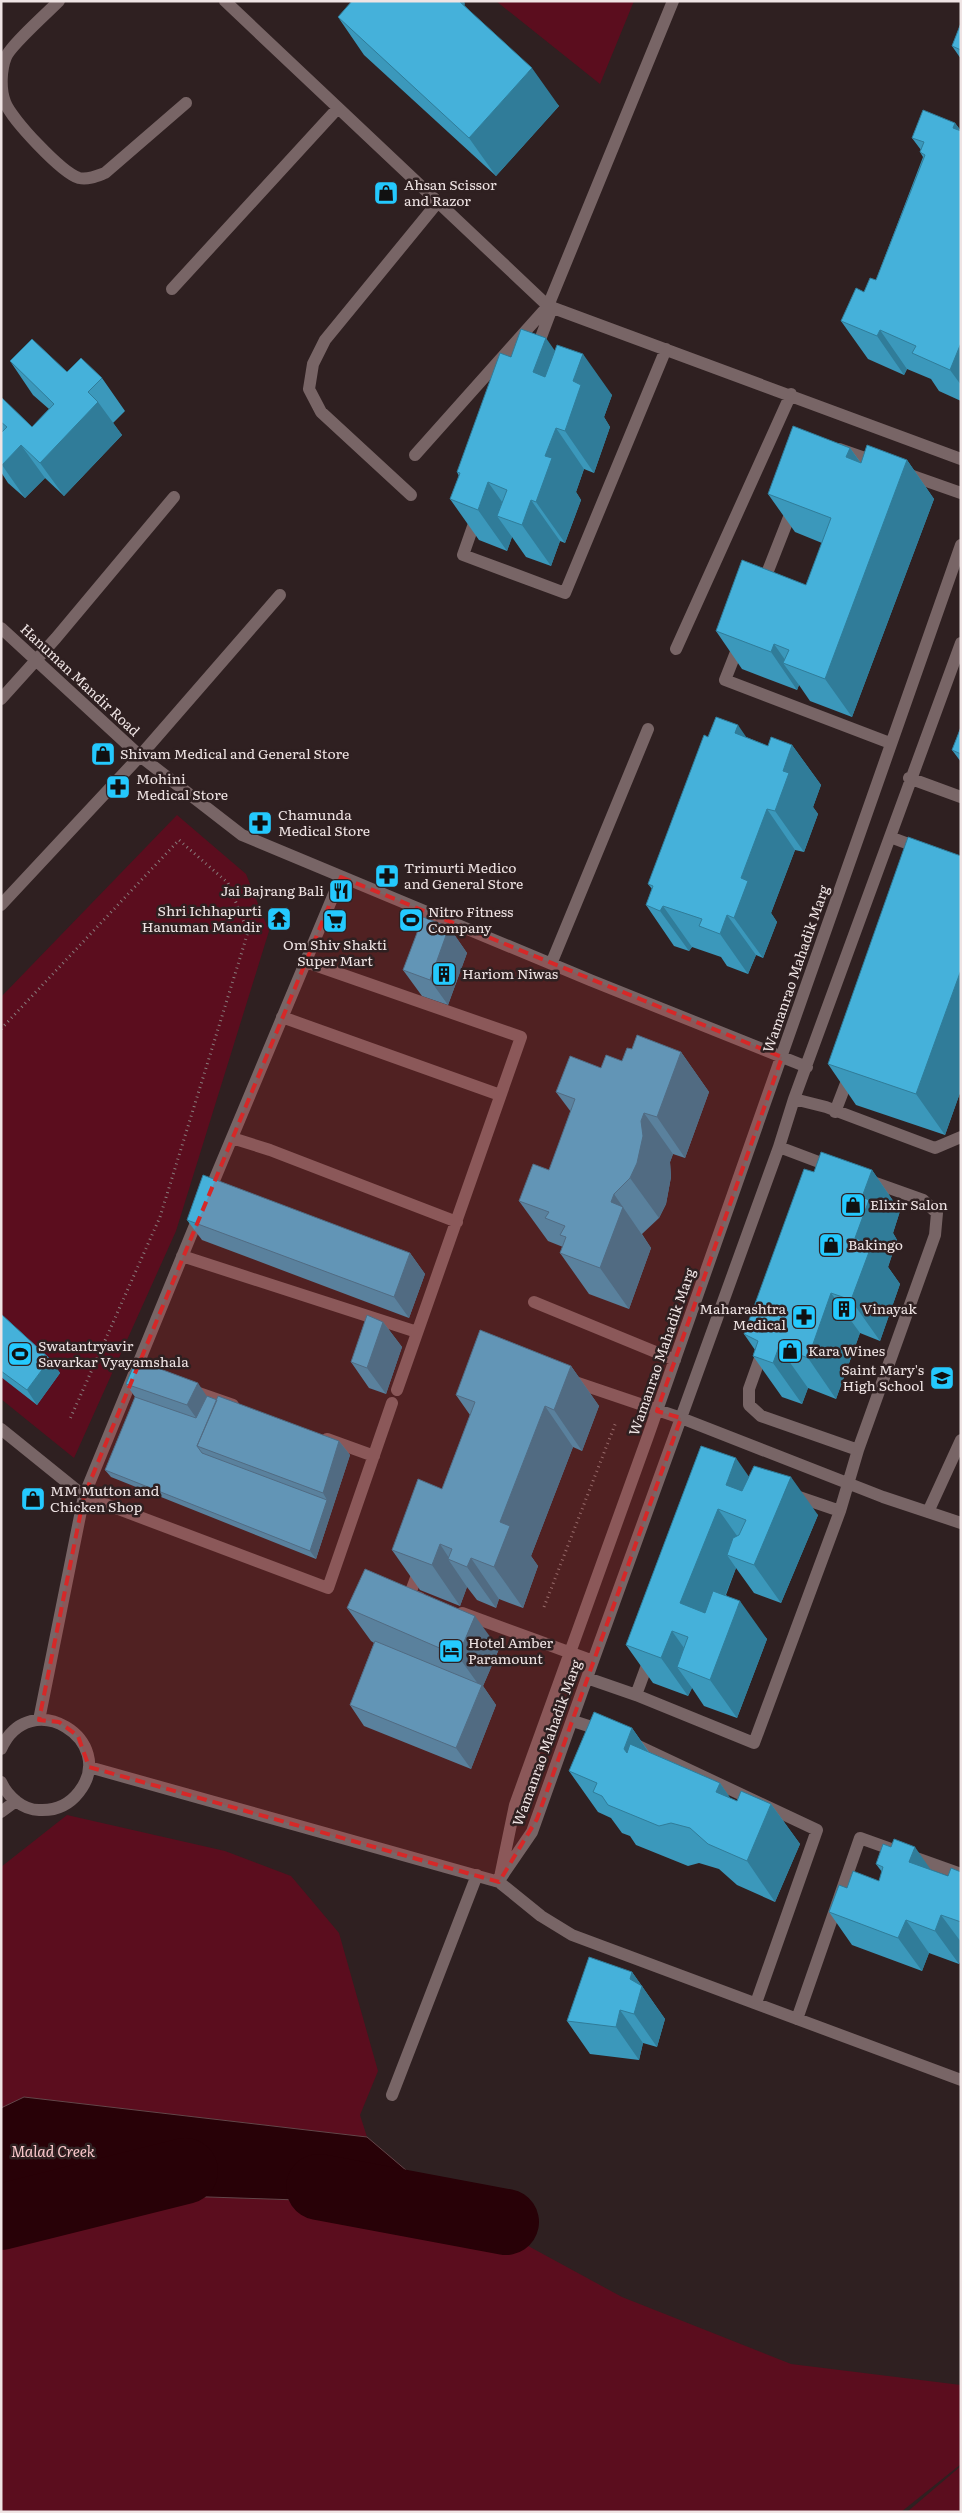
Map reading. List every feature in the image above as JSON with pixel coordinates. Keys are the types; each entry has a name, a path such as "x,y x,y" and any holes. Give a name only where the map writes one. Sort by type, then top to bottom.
{"street":[{"path":"59,1 6,55 1,76 4,101 18,124 68,172 80,178 93,178 105,173 186,104"},
{"path":"225,1 550,307 791,394 961,459"},
{"path":"532,363 550,307 673,1"},
{"path":"172,289 338,108"},
{"path":"410,494 320,412 309,389 313,364 325,340 438,202"},
{"path":"415,455 550,307"},
{"path":"483,500 463,555 565,593 666,349"},
{"path":"676,649 791,394"},
{"path":"828,444 961,493"},
{"path":"757,597 797,496"},
{"path":"1,699 38,660 174,498"},
{"name":"Wamanrao Mahadik Marg","path":"498,1882 510,1819 657,1411 961,545"},
{"path":"1,905 140,756 280,595"},
{"name":"Hanuman Mandir Road","path":"1,628 38,660 140,756 242,836 551,964 807,1067"},
{"path":"743,634 725,680 890,743"},
{"name":"Wamanrao Mahadik Marg","path":"498,1882 532,1832 779,1147 794,1099 890,836 909,778 961,643"},
{"path":"551,964 648,729"},
{"path":"909,778 961,797"},
{"path":"890,836 934,853 930,862"},
{"path":"39,1720 84,1496 140,1371 182,1256 341,876"},
{"path":"306,962 521,1036 397,1390"},
{"path":"282,1017 500,1095"},
{"path":"835,1112 856,1056"},
{"path":"794,1099 826,1107 835,1112 935,1148 961,1137"},
{"path":"232,1138 270,1150 457,1222"},
{"path":"779,1147 834,1171"},
{"path":"587,1678 636,1695 754,1744 840,1511 858,1450 935,1236 937,1213 923,1200 859,1177"},
{"path":"182,1256 417,1332"},
{"path":"534,1302 675,1360"},
{"path":"769,1334 749,1389 749,1405 762,1416 858,1450"},
{"path":"555,1375 681,1418 848,1483 961,1523"},
{"path":"181,1386 245,1410"},
{"path":"1,1429 84,1496 328,1588 392,1403"},
{"path":"319,1436 374,1456"},
{"path":"928,1512 961,1440"},
{"path":"784,1492 840,1511"},
{"path":"424,1558 410,1594 429,1601"},
{"path":"448,1608 593,1661"},
{"path":"636,1695 656,1641"},
{"path":"1,1748 10,1734 19,1726 39,1720 59,1722 78,1736 84,1745 89,1767 83,1787 68,1804 56,1809 36,1810 16,1801 1,1782"},
{"path":"573,1721 616,1736 817,1830 756,2003"},
{"path":"89,1767 477,1874 498,1882 541,1916 572,1935 961,2080"},
{"path":"1,1812 16,1801"},
{"path":"797,2019 860,1838 961,1874"},
{"path":"392,2094 477,1874"}],"path":[{"path":"1,1029 179,840 228,883 248,932 160,1217 70,1419"},
{"path":"544,1607 617,1419"}],"highlighted area":[{"path":"341,877 782,1057 657,1411 681,1418 537,1819 499,1882 89,1767 78,1736 59,1722 39,1720 84,1496"}],"shaded area":[{"path":"496,1 634,1 600,84"},
{"path":"177,815 246,874 269,931 176,1231 74,1458 1,1399 1,997"},
{"path":"67,1815 225,1851 291,1876 339,1933 378,2071 360,2115 367,2137 24,2097 1,2108 1,1867"},
{"path":"89,2193 447,2205 473,2216 622,2297 791,2364 961,2385 961,2464 901,2512 1,2512 1,2227"},
{"path":"961,2466 961,2512 907,2512"}],"water":[{"name":"Malad Creek","path":"24,2097 367,2137 447,2205 89,2193 1,2227 1,2108"}],"building":[{"path":"352,1 459,1 532,68 469,138 338,17"},
{"path":"961,23 961,50 952,46"},
{"path":"923,110 955,123 953,128 961,131 961,343 950,370 912,353 916,346 880,330 877,336 841,321 856,288 864,292 870,278 876,280 925,155 920,152 924,142 912,138"},
{"path":"521,329 546,338 533,372 545,377 557,345 583,354 573,381 581,385 565,431 556,428 545,456 552,458 536,502 531,500 522,525 497,516 507,490 488,482 478,510 450,499 460,473 457,472 500,353 511,357"},
{"path":"32,339 67,372 81,358 102,378 88,392 98,402 40,463 21,445 1,465 1,433 7,427 1,422 1,397 32,427 54,404 10,361"},
{"path":"793,426 850,448 846,457 861,463 867,445 907,460 825,679 783,663 789,650 774,644 771,652 716,631 742,560 806,585 831,518 768,494"},
{"path":"716,717 738,725 735,733 768,746 771,737 792,745 783,771 789,773 775,811 767,809 741,878 748,881 734,918 727,915 720,934 699,926 702,919 663,906 660,911 646,905 653,886 648,884 704,735 708,737"},
{"path":"961,727 961,754 952,750"},
{"path":"908,837 961,856 961,970 916,1094 828,1064"},
{"path":"423,917 449,927 430,980 403,970"},
{"path":"637,1035 681,1052 657,1117 644,1113 641,1121 643,1136 637,1163 630,1178 614,1194 611,1202 623,1207 600,1268 560,1253 566,1237 560,1235 565,1226 545,1218 549,1212 519,1201 533,1164 549,1170 575,1099 556,1092 570,1056 601,1068 606,1055 622,1061 627,1048 632,1049"},
{"path":"821,1152 872,1170 862,1197 869,1200 855,1238 872,1244 851,1300 831,1293 808,1358 779,1347 773,1363 753,1356 758,1341 744,1334 804,1169 814,1172"},
{"path":"203,1175 410,1253 394,1297 187,1220"},
{"name":"Swatantryavir Savarkar Vyayamshala","path":"1,1314 50,1359 27,1390 1,1371"},
{"path":"367,1315 383,1322 367,1368 351,1362"},
{"path":"480,1330 571,1366 554,1410 545,1406 500,1522 510,1526 494,1567 471,1558 467,1567 448,1559 452,1549 440,1544 432,1565 392,1550 418,1479 442,1489 475,1402 456,1395"},
{"path":"136,1360 198,1383 187,1405 126,1384"},
{"path":"207,1396 217,1400 197,1446 202,1453 327,1500 310,1551 105,1470 135,1397 196,1418"},
{"path":"218,1396 339,1441 323,1493 197,1446"},
{"path":"701,1446 736,1458 726,1485 742,1491 754,1466 791,1477 754,1565 727,1555 733,1538 739,1535 746,1520 718,1509 680,1603 705,1613 713,1591 740,1601 710,1680 677,1667 688,1637 672,1631 661,1658 626,1645"},
{"path":"365,1569 475,1616 458,1656 347,1608"},
{"path":"375,1641 482,1685 456,1748 350,1705"},
{"path":"594,1712 632,1728 624,1749 627,1753 630,1744 720,1783 716,1792 737,1801 741,1791 771,1804 747,1861 708,1844 690,1828 671,1823 659,1826 608,1805 602,1796 593,1792 597,1783 569,1771"},
{"path":"894,1839 915,1847 909,1862 948,1876 951,1868 961,1872 961,1922 941,1915 935,1931 906,1920 898,1938 829,1912 839,1885 847,1888 853,1871 879,1881 883,1867 876,1864 883,1844 891,1847"},
{"path":"589,1957 632,1972 630,1979 642,1986 634,2014 620,2010 616,2027 567,2021"}],"waterway":[{"path":"1,2217 185,2171"},
{"path":"319,2187 506,2222"}],"place":[{"name":"Ahsan Scissor and Razor","path":"386,193"},
{"name":"Shivam Medical and General Store","path":"103,754"},
{"name":"Mohini Medical Store","path":"118,787"},
{"name":"Chamunda Medical Store","path":"260,823"},
{"name":"Trimurti Medico and General Store","path":"387,876"},
{"name":"Jai Bajrang Bali","path":"341,891"},
{"name":"Shri Ichhapurti Hanuman Mandir","path":"279,919"},
{"name":"Nitro Fitness Company","path":"411,920"},
{"name":"Om Shiv Shakti Super Mart","path":"335,921"},
{"name":"Hariom Niwas","path":"444,974"},
{"name":"Elixir Salon","path":"853,1205"},
{"name":"Bakingo","path":"831,1245"},
{"name":"Vinayak","path":"844,1309"},
{"name":"Maharashtra Medical","path":"804,1317"},
{"name":"Kara Wines","path":"790,1351"},
{"name":"Swatantryavir Savarkar Vyayamshala","path":"20,1354"},
{"name":"Saint Mary's High School","path":"942,1378"},
{"name":"MM Mutton and Chicken Shop","path":"33,1499"},
{"name":"Hotel Amber Paramount","path":"451,1651"}]}
